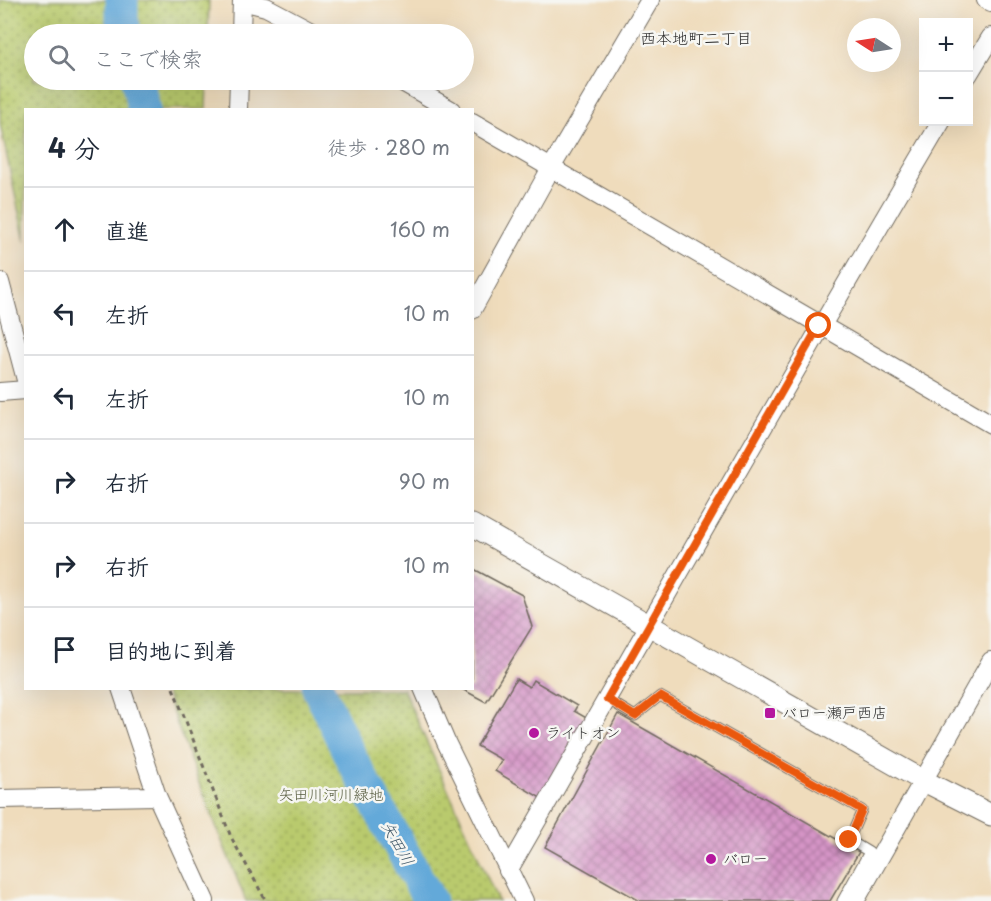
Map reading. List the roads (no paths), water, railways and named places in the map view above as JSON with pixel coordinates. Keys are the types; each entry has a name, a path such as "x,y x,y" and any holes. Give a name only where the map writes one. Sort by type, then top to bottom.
{"street":[{"path":"241,24 242,0 269,4 301,24"},
{"path":"474,306 551,168 650,0"},
{"path":"986,0 991,3"},
{"path":"971,72 991,37"},
{"path":"238,108 239,90"},
{"path":"416,90 448,108"},
{"path":"474,123 819,326 991,424"},
{"path":"508,871 819,326 939,126"},
{"path":"0,282 24,372"},
{"path":"0,392 24,390"},
{"path":"474,526 924,780 991,815"},
{"path":"855,901 991,661"},
{"path":"122,690 157,796 205,901"},
{"path":"424,690 446,742 524,901"},
{"path":"0,799 157,796"}],"lane":[{"path":"607,699 635,716 660,696 862,810 849,840 869,852 842,901"}],"waterway":[{"name":"矢田川","path":"122,0 123,24"},
{"name":"矢田川","path":"139,90 144,108"},
{"name":"矢田川","path":"319,690 352,760 430,901"}],"place":[{"name":"バロー瀬戸西店","path":"770,713"},
{"name":"ライトオン","path":"534,733"},
{"name":"バロー","path":"711,859"}],"district":[{"name":"西本地町二丁目","path":"696,38"}],"park label":[{"name":"矢田川河川緑地","path":"331,795"}]}
